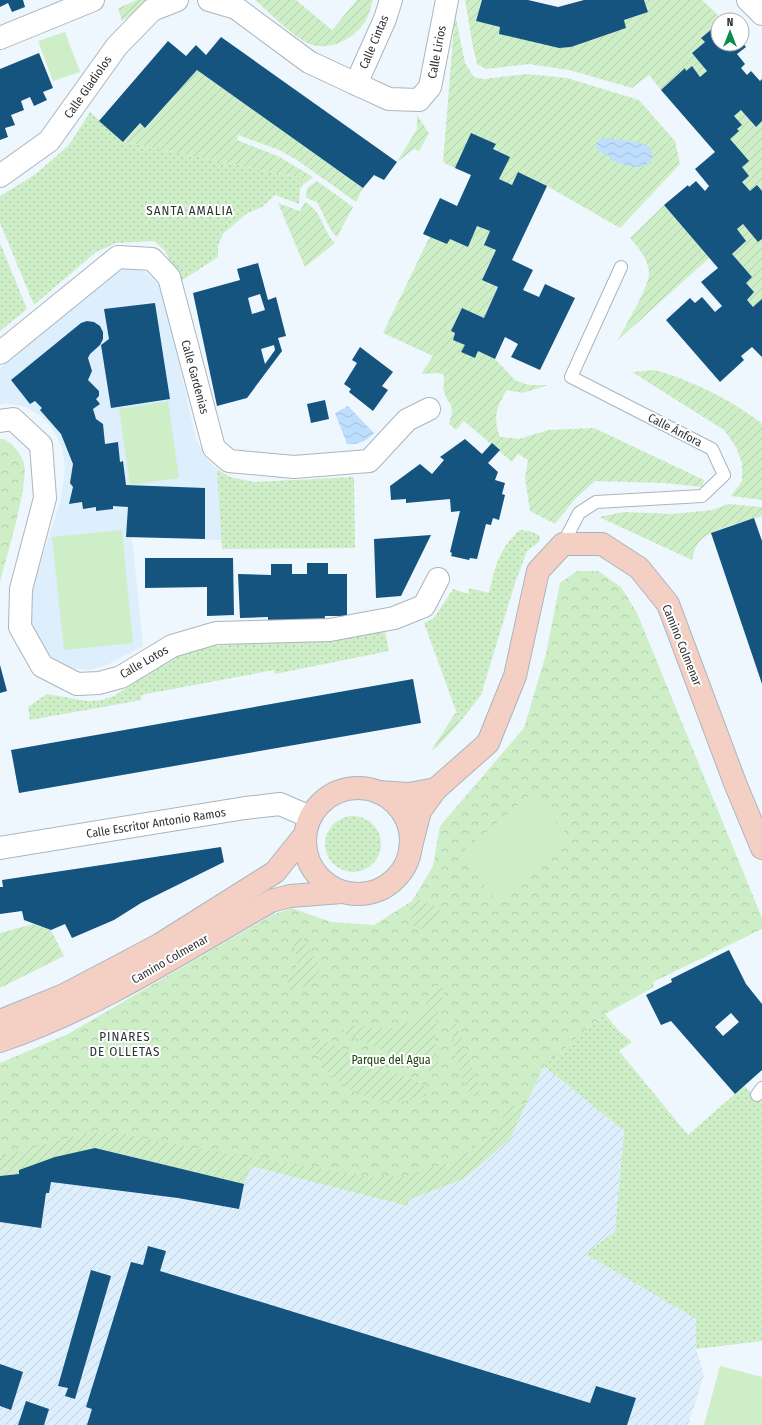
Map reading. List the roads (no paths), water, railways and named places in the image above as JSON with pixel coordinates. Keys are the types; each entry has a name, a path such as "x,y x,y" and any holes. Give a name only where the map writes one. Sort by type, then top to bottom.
{"main road":[{"path":"436,789 409,794 395,794 355,788 344,790 330,796 318,805 307,827 306,854 313,871 326,884 342,892 357,895 372,892 386,886 397,877 406,865 420,812 436,789 488,743 515,676 538,571 563,544"},
{"name":"Camino Colmenar","path":"563,544 602,544 639,568 668,604 735,783 762,848"},
{"path":"367,789 380,793 392,800 401,810 408,823 411,836 410,850"},
{"name":"Camino Colmenar","path":"0,1021 64,995 159,944 275,872 307,827"},
{"name":"Camino Colmenar","path":"0,1041 22,1034 99,1000 271,901 290,896 342,892"}],"street":[{"path":"0,38 93,0"},
{"name":"Calle Gladiolos","path":"0,176 49,141 117,46 152,10 177,0"},
{"path":"209,0 236,8 309,62 356,84"},
{"name":"Calle Cintas","path":"356,84 391,0"},
{"name":"Calle Lirios","path":"356,84 388,99 418,100 430,87 447,0"},
{"path":"748,0 762,14"},
{"name":"Calle Gardenias","path":"0,353 118,257 152,259 169,277 214,448 229,461 294,467 369,461 407,420 429,409"},
{"name":"Calle Lotos","path":"0,421 13,419 40,445 45,498 21,589 20,627 42,666 77,684 99,683 121,677 172,646 216,632 330,630 394,618 424,606 438,579"},
{"name":"Calle Escritor Antonio Ramos","path":"0,848 245,808 280,804 307,827"}],"lane":[{"name":"Calle Ánfora","path":"563,544 579,513 596,502 702,496 724,475 712,449 571,377 621,267"}],"water":[{"path":"601,138 626,140 645,145 651,150 652,160 648,164 639,167 612,161 609,156 596,148 597,143"},
{"path":"348,406 374,433 359,443 347,444 335,413"}],"district":[{"name":"SANTA AMALIA","path":"190,210"},
{"name":"PINARES DE OLLETAS","path":"125,1044"}],"park label":[{"name":"Parque del Agua","path":"391,1060"}]}
